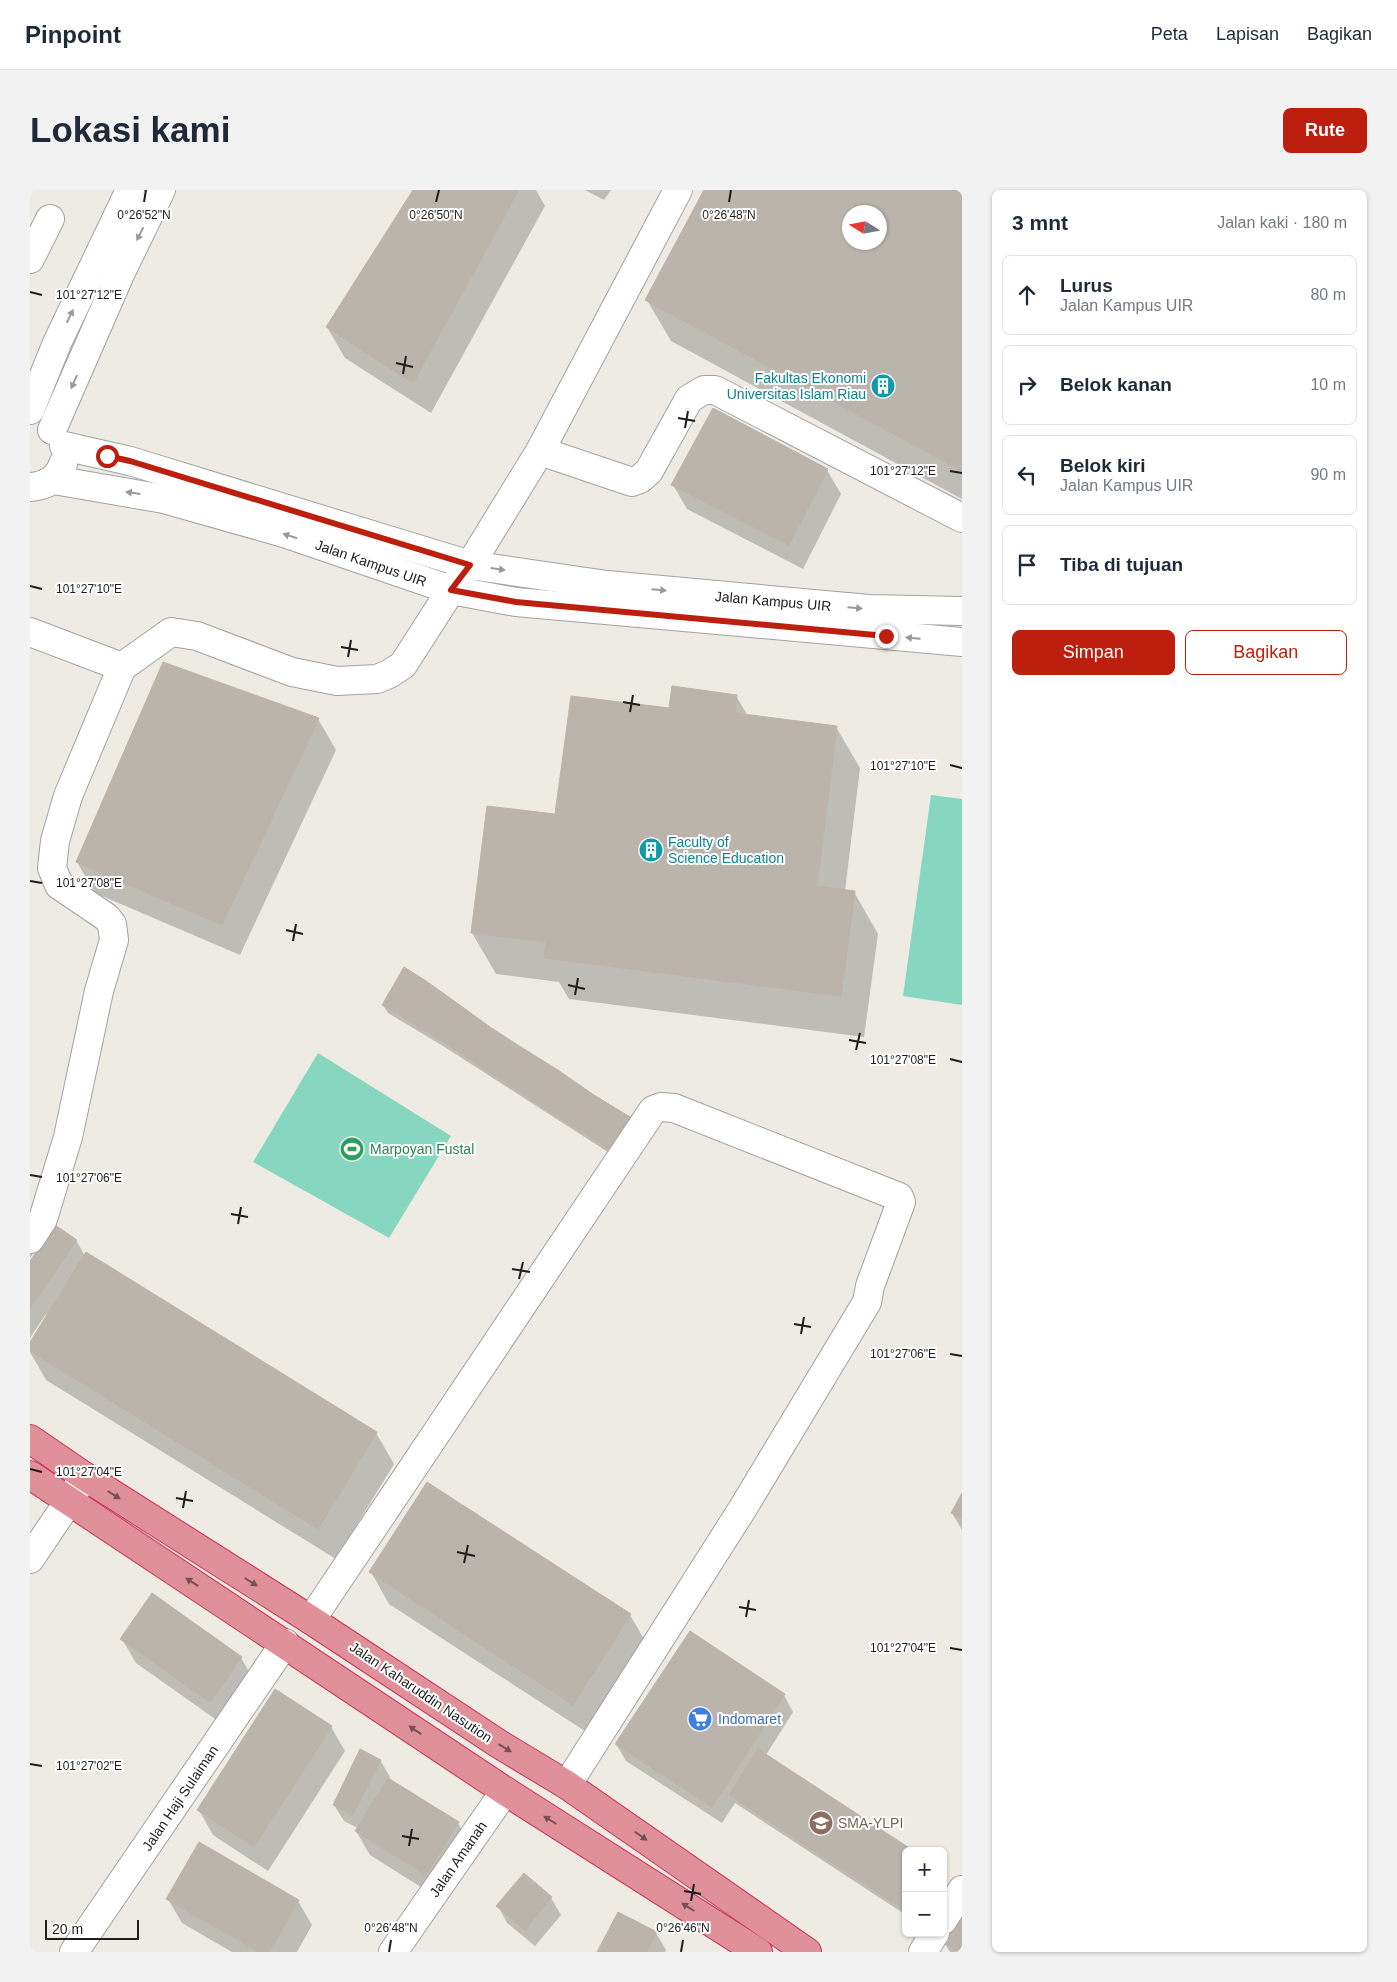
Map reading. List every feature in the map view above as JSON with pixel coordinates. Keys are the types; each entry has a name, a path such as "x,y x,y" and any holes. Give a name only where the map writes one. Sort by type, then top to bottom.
{"highway":[{"name":"Jalan Kaharuddin Nasution","path":"30,1439 84,1476 311,1620 499,1744 567,1785 807,1952"},
{"path":"30,1475 506,1791 758,1952"}],"street":[{"path":"30,410 57,343 130,190"},
{"path":"42,483 61,470 65,458 49,433 121,272 161,190"},
{"path":"30,1239 43,1219 68,1137 100,991 114,940 112,924 106,917 58,885 52,868 55,841 68,796 122,667 172,632 182,632 292,672 336,681 378,679 403,665 451,590 470,565 540,451 678,190"},
{"path":"30,259 50,219"},
{"path":"540,451 632,482 649,472 689,399 704,390 715,390 962,518"},
{"name":"Jalan Kampus UIR","path":"49,433 130,461 470,565 627,587 869,610 962,611"},
{"name":"Jalan Kampus UIR","path":"42,483 164,499 284,534 451,590 516,602 962,642"},
{"path":"30,632 122,667"},
{"path":"311,1620 653,1110 661,1107 674,1108 899,1197 901,1202 870,1286 867,1302 743,1508 567,1785"},
{"path":"30,1559 84,1476"},
{"name":"Jalan Haji Sulaiman","path":"74,1952 285,1644"},
{"name":"Jalan Amanah","path":"393,1952 506,1791"},
{"path":"947,1914 962,1890"},
{"path":"923,1952 932,1937"}],"green space":[{"path":"931,795 962,799 962,1005 903,996"},
{"name":"Marpoyan Fustal","path":"318,1053 451,1136 389,1238 253,1162"}],"building":[{"path":"413,190 519,190 413,383 326,327"},
{"name":"Fakultas Ekonomi Universitas Islam Riau","path":"704,190 962,190 962,471 645,300"},
{"path":"713,408 828,469 789,545 671,485"},
{"path":"163,662 319,718 222,925 76,862"},
{"name":"Faculty of Science Education","path":"672,686 737,695 735,713 837,726 817,886 855,891 841,996 544,958 546,942 471,933 487,806 555,814 571,696 669,708"},
{"path":"404,967 426,981 406,1019 382,1005"},
{"path":"426,981 457,1003 437,1038 406,1019"},
{"path":"457,1003 490,1027 471,1060 437,1038"},
{"path":"490,1027 524,1049 506,1083 471,1060"},
{"path":"524,1049 558,1070 540,1106 506,1083"},
{"path":"558,1070 594,1095 575,1128 540,1106"},
{"path":"594,1095 630,1117 609,1149 575,1128"},
{"path":"55,1225 77,1240 30,1308 30,1261"},
{"path":"86,1252 377,1432 318,1529 30,1351 30,1342"},
{"path":"427,1482 631,1614 573,1705 369,1572"},
{"path":"962,1493 962,1519 951,1513"},
{"path":"152,1593 242,1657 210,1702 120,1639"},
{"name":"Indomaret","path":"690,1631 785,1694 712,1807 615,1744"},
{"path":"275,1689 332,1726 254,1847 197,1810"},
{"path":"360,1749 381,1760 353,1815 333,1805"},
{"name":"SMA-YLPI","path":"758,1749 908,1847 902,1847 902,1908 729,1795"},
{"path":"388,1778 459,1822 426,1875 355,1831"},
{"path":"199,1842 299,1900 269,1952 259,1952 166,1899"},
{"path":"524,1873 552,1897 525,1930 496,1906"},
{"path":"962,1910 962,1952 958,1952 942,1941 945,1937 947,1937 947,1933"},
{"path":"618,1912 657,1932 647,1952 597,1952"}],"place":[{"name":"Fakultas Ekonomi Universitas Islam Riau","path":"883,386"},
{"name":"Faculty of Science Education","path":"651,850"},
{"name":"Marpoyan Fustal","path":"352,1149"},
{"name":"Indomaret","path":"700,1719"},
{"name":"SMA-YLPI","path":"821,1823"}],"route":[{"path":"107,456 130,461 470,565 451,590 516,602 886,636"}]}
